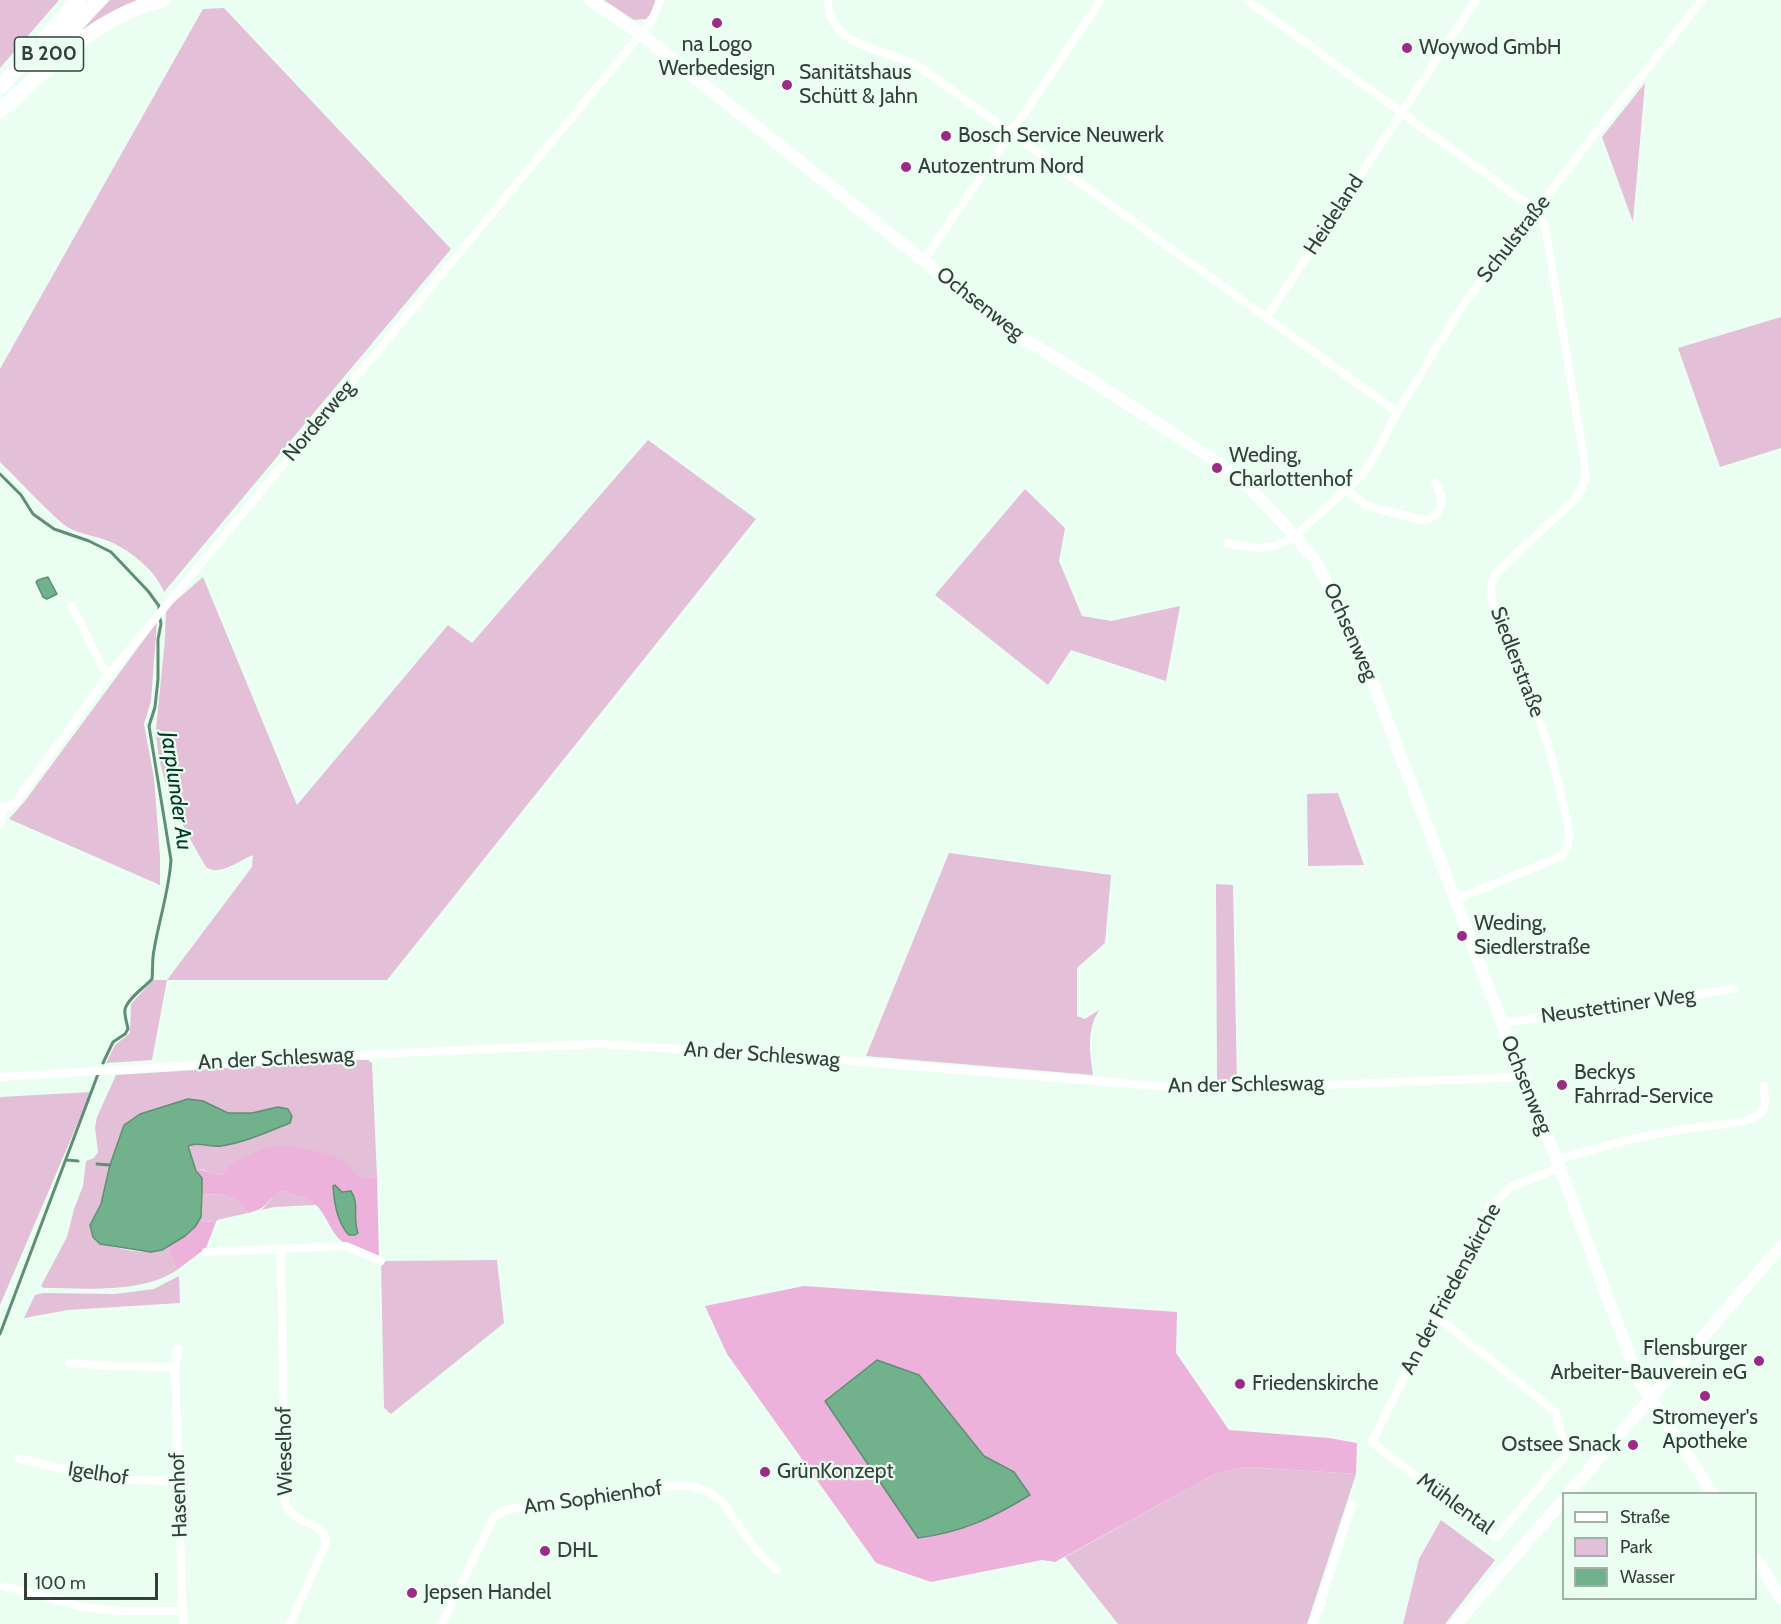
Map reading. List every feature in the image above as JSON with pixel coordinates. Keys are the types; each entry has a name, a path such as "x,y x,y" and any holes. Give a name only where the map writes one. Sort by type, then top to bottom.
{"highway":[{"name":"B 200","path":"0,87 79,0"},
{"name":"B 200","path":"0,109 99,0"},
{"path":"0,109 103,23 141,5 163,0"}],"main road":[{"name":"Ochsenweg","path":"590,0 641,34 1012,332 1220,464 1250,488 1316,562 1356,638 1638,1379 1712,1492"},
{"path":"1570,1492 1781,1246"},
{"path":"1456,1624 1562,1500"},
{"path":"1757,1562 1781,1598"}],"street":[{"path":"641,34 653,18 660,0"},
{"path":"828,0 832,18 848,38 865,48 902,58 921,68 1397,412"},
{"path":"924,260 1101,0"},
{"path":"1247,0 1537,211"},
{"name":"Heideland","path":"1266,318 1476,0"},
{"name":"Schulstraße","path":"1295,536 1363,474 1397,412 1463,305 1590,140 1702,0"},
{"name":"Norderweg","path":"2,807 12,805 18,799 110,673 641,34"},
{"name":"Siedlerstraße","path":"1455,900 1562,856 1569,842 1567,819 1553,759 1531,696 1494,607 1491,589 1497,572 1572,502 1581,490 1585,479 1577,415 1545,226 1537,211"},
{"path":"1346,489 1367,506 1422,520 1431,519 1440,509 1440,490 1435,482"},
{"path":"1227,543 1264,548 1284,544 1295,536"},
{"path":"72,606 102,667 110,673"},
{"path":"0,823 2,807"},
{"name":"Neustettiner Weg","path":"1502,1023 1734,989"},
{"name":"An der Schleswag","path":"0,1077 364,1054 598,1044 802,1057 1170,1087 1324,1085 1523,1077"},
{"name":"An der Friedenskirche","path":"1372,1442 1491,1205 1500,1195 1512,1186 1558,1164 1646,1135 1678,1129 1718,1126 1753,1118 1761,1113 1766,1105 1764,1086"},
{"path":"206,1252 346,1246 381,1261"},
{"name":"Wieselhof","path":"281,1249 285,1502 286,1508 291,1513 322,1530 326,1536 326,1543 290,1624"},
{"name":"Mühlental","path":"1372,1442 1496,1538 1566,1454 1556,1412 1446,1324 1434,1318"},
{"name":"Hasenhof","path":"178,1349 175,1367 183,1624"},
{"path":"70,1363 175,1367"},
{"name":"Igelhof","path":"17,1458 102,1478 179,1481"},
{"name":"Am Sophienhof","path":"442,1624 494,1517 504,1511 529,1505 672,1486 691,1486 710,1492 724,1504 754,1547 776,1570"},
{"path":"1314,1624 1352,1504"},
{"path":"0,1585 84,1607 119,1611 182,1611"}],"green space":[{"path":"0,0 59,0 0,68"},
{"path":"110,0 147,0 75,36"},
{"path":"604,0 656,0 653,11 646,19 634,20"},
{"path":"224,8 451,249 164,592 149,570 127,551 111,542 63,524 0,462 0,369 203,9"},
{"path":"1645,83 1633,221 1633,222 1602,137"},
{"path":"1781,317 1781,448 1720,467 1678,348"},
{"path":"648,440 756,519 387,980 167,980 252,867 253,855 224,869 212,870 206,867 172,801 157,747 156,729 166,609 203,577 297,805 448,625 472,643"},
{"path":"1025,489 1065,528 1059,561 1082,616 1111,621 1180,606 1166,681 1071,650 1048,685 935,595"},
{"path":"157,622 151,701 144,724 154,778 160,885 9,819 25,801"},
{"path":"1338,793 1364,865 1308,866 1307,794"},
{"path":"949,853 1111,875 1105,943 1077,968 1077,1016 1085,1019 1099,1010 1091,1034 1093,1075 866,1056"},
{"path":"1216,884 1233,885 1237,1082 1217,1082"},
{"path":"153,980 167,980 152,1060 106,1063 115,1045 130,1033 131,1004"},
{"path":"368,1060 372,1063 377,1177 367,1179 357,1177 338,1158 306,1150 218,1175 201,1169 196,1171 188,1146 193,1144 218,1147 278,1107 252,1113 228,1113 203,1101 188,1099 140,1114 124,1125 110,1165 101,1204 90,1225 100,1244 143,1252 160,1250 167,1246 177,1270 147,1283 113,1288 44,1288 41,1286 67,1237 83,1186 86,1161 94,1158 98,1152 95,1128 97,1117 116,1075"},
{"path":"91,1092 0,1305 0,1097"},
{"path":"283,1191 309,1198 317,1205 274,1207 262,1210 276,1193"},
{"path":"202,1194 235,1198 248,1213 216,1222 198,1221 201,1217"},
{"path":"497,1260 504,1323 391,1414 384,1408 381,1261"},
{"path":"179,1276 180,1303 68,1310 24,1318 35,1295 43,1293 115,1294 154,1289"},
{"path":"1249,1467 1356,1474 1307,1624 1118,1624 1065,1557 1217,1473"},
{"path":"1441,1520 1495,1560 1445,1624 1403,1624 1419,1559"}],"shaded area":[{"path":"286,1145 338,1158 358,1176 377,1177 379,1256 342,1242 319,1208 301,1196 283,1191 261,1208 248,1213 244,1206 234,1198 202,1194 202,1178 196,1171 198,1169 218,1175 223,1174 232,1163 265,1148"},
{"path":"198,1221 216,1222 206,1248 177,1270 167,1246 185,1236"},
{"path":"804,1286 1177,1312 1176,1353 1229,1430 1329,1438 1357,1443 1356,1474 1249,1467 1217,1473 1055,1562 1042,1560 931,1582 876,1563 727,1354 705,1306","holes":["919,1375 984,1456 1014,1472 855,1445"]}],"water":[{"path":"48,577 57,594 47,599 43,597 36,582"},
{"path":"188,1099 203,1101 228,1113 252,1113 278,1107 288,1109 292,1116 290,1123 239,1142 217,1146 196,1144 188,1146 196,1171 202,1178 202,1191 201,1217 195,1227 185,1236 162,1250 151,1252 100,1244 93,1237 90,1225 101,1204 110,1165 124,1125 140,1114"},
{"path":"335,1185 342,1192 351,1191 354,1196 358,1233 355,1235 349,1235 339,1218 334,1199 333,1186"},
{"path":"877,1360 919,1375 984,1456 1014,1472 1030,1495 977,1523 949,1532 918,1538 825,1401"}],"waterway":[{"name":"Jarplunder Au","path":"0,474 21,495 33,514 54,529 89,541 111,552 148,591 159,606 159,611"},
{"name":"Jarplunder Au","path":"103,1063 113,1042 125,1034 128,1029 125,1014 127,1005 152,979 153,953 170,872 171,860 149,726 155,707 158,679 160,618"},
{"name":"Jarplunder Au","path":"0,1334 98,1074"},
{"path":"67,1160 78,1161"},
{"path":"97,1164 110,1165"}],"place":[{"name":"na Logo Werbedesign","path":"717,23"},
{"name":"Woywod GmbH","path":"1407,48"},
{"name":"Sanitätshaus Schütt & Jahn","path":"787,85"},
{"name":"Bosch Service Neuwerk","path":"946,136"},
{"name":"Autozentrum Nord","path":"906,167"},
{"name":"Weding, Charlottenhof","path":"1217,468"},
{"name":"Weding, Siedlerstraße","path":"1462,936"},
{"name":"Beckys Fahrrad-Service","path":"1562,1085"},
{"name":"Flensburger Arbeiter-Bauverein eG","path":"1759,1361"},
{"name":"Friedenskirche","path":"1240,1384"},
{"name":"Stromeyer's Apotheke","path":"1705,1396"},
{"name":"Ostsee Snack","path":"1633,1445"},
{"name":"GrünKonzept","path":"765,1472"},
{"name":"DHL","path":"545,1551"},
{"name":"Jepsen Handel","path":"412,1593"}]}
